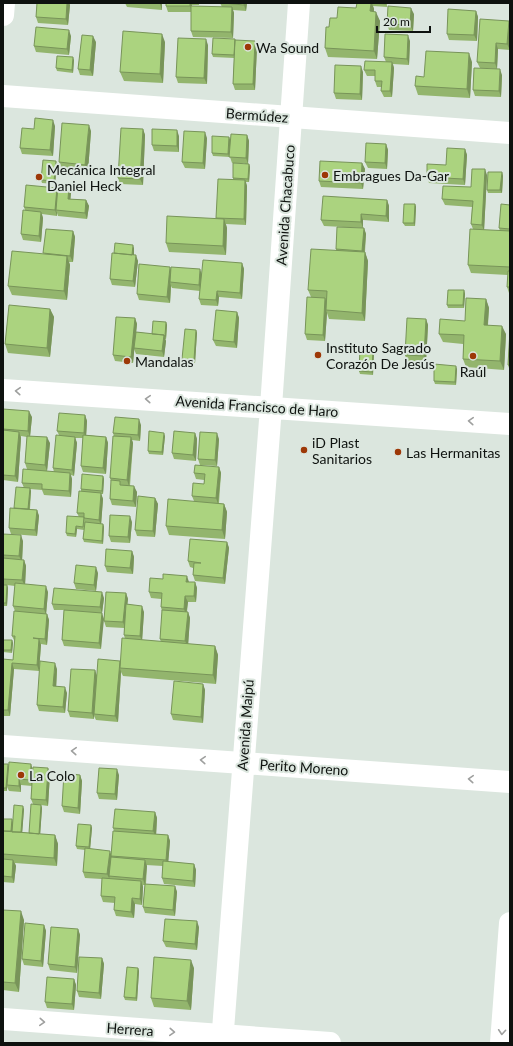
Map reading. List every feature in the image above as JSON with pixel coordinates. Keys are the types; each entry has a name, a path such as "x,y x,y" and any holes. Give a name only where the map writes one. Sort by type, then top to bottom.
{"main road":[{"path":"3,15 4,3"},
{"name":"Avenida Chacabuco","path":"271,407 299,3"},
{"name":"Bermúdez","path":"3,96 510,133"},
{"name":"Avenida Francisco de Haro","path":"3,390 510,424"},
{"name":"Avenida Maipú","path":"222,1039 242,763 271,407"},
{"name":"Perito Moreno","path":"3,746 510,782"},
{"path":"501,1043 510,923"},
{"name":"Herrera","path":"3,1019 222,1039 330,1043"}],"building":[{"path":"37,3 67,3 66,19 36,17"},
{"path":"166,3 190,3 190,6 166,6"},
{"path":"223,3 244,3 244,5"},
{"path":"357,3 371,3 370,11 376,12 374,51 325,48 326,27 329,27 330,18 337,18 338,7 356,8"},
{"path":"191,6 232,7 231,32 191,31"},
{"path":"388,6 411,8 410,25 387,24"},
{"path":"448,9 476,11 474,35 447,34"},
{"path":"480,19 509,21 507,44 496,43 495,63 477,62"},
{"path":"36,27 69,30 67,49 34,46"},
{"path":"123,31 162,34 160,74 120,72"},
{"path":"385,34 408,35 407,59 384,57"},
{"path":"82,35 93,36 90,70 78,69"},
{"path":"178,38 206,39 204,78 176,77"},
{"path":"213,38 235,39 234,55 212,54"},
{"path":"235,40 255,41 253,84 233,84"},
{"path":"426,51 469,53 467,89 415,86 416,76 424,77"},
{"path":"57,56 73,57 72,70 56,68"},
{"path":"365,61 392,62 390,91 381,91 382,81 375,81 375,70 364,70"},
{"path":"335,65 361,66 360,94 334,93"},
{"path":"474,68 500,69 499,91 473,90"},
{"path":"35,118 53,120 50,150 20,148 22,128 34,129"},
{"path":"62,123 89,125 85,165 59,162"},
{"path":"121,128 143,129 140,179 118,178"},
{"path":"152,129 177,130 177,146 152,145"},
{"path":"184,131 205,132 203,163 182,162"},
{"path":"231,134 247,135 246,158 229,157"},
{"path":"212,136 229,137 228,154 212,153"},
{"path":"366,143 386,144 385,163 365,162"},
{"path":"447,148 465,149 463,179 427,177 427,164 446,165"},
{"path":"43,160 56,161 54,181 41,180"},
{"path":"320,161 362,163 361,183 319,181"},
{"path":"233,163 249,164 248,179 233,178"},
{"path":"472,169 485,169 482,225 471,224 473,201 442,199 443,186 471,187"},
{"path":"488,172 502,172 500,190 487,190"},
{"path":"218,179 245,180 244,219 216,218"},
{"path":"26,185 57,188 55,210 24,207"},
{"path":"58,186 69,187 68,199 86,200 85,213 56,210"},
{"path":"323,196 387,200 386,216 361,214 361,222 321,220"},
{"path":"404,204 415,204 414,223 403,223"},
{"path":"501,204 510,205 510,229 499,228"},
{"path":"23,210 41,212 39,236 21,234"},
{"path":"167,216 224,219 223,246 166,243"},
{"path":"337,227 364,228 362,251 336,249"},
{"path":"46,229 73,231 70,256 43,253"},
{"path":"470,229 510,231 510,267 468,265"},
{"path":"115,243 133,245 132,255 114,253"},
{"path":"311,249 365,252 362,313 326,310 327,291 308,290"},
{"path":"12,251 67,256 64,291 8,286"},
{"path":"112,253 136,255 133,281 110,279"},
{"path":"203,260 242,263 240,293 217,291 216,300 199,299"},
{"path":"139,264 170,267 167,297 137,294"},
{"path":"171,267 200,269 199,285 170,282"},
{"path":"508,271 510,271 510,287 507,287"},
{"path":"448,290 464,290 463,305 447,305"},
{"path":"307,297 325,298 323,335 305,334"},
{"path":"466,298 486,299 484,325 502,326 500,361 463,359 464,335 439,334 440,319 465,321"},
{"path":"9,305 50,309 47,348 5,344"},
{"path":"216,310 237,312 234,342 213,340"},
{"path":"116,317 135,318 131,357 113,355"},
{"path":"407,318 426,319 424,356 405,355"},
{"path":"153,321 166,322 165,336 152,334"},
{"path":"185,329 196,330 194,360 182,359"},
{"path":"510,330 510,365 508,365"},
{"path":"136,332 164,335 162,351 134,348"},
{"path":"360,348 373,348 372,372 359,371"},
{"path":"434,364 456,366 455,382 434,381"},
{"path":"3,409 29,411 28,431 3,429"},
{"path":"59,413 85,415 84,433 57,431"},
{"path":"115,417 139,419 138,435 113,433"},
{"path":"3,430 19,432 15,476 3,475"},
{"path":"149,431 164,433 162,452 148,451"},
{"path":"174,431 195,433 193,455 172,453"},
{"path":"200,432 217,433 215,460 198,459"},
{"path":"56,435 75,437 72,470 53,468"},
{"path":"83,435 106,437 103,468 81,466"},
{"path":"27,436 47,437 45,465 25,463"},
{"path":"113,436 131,437 127,480 110,478"},
{"path":"195,465 219,467 216,498 192,496 193,483 204,484 205,474 194,473"},
{"path":"23,469 70,473 69,491 42,489 42,484 22,483"},
{"path":"82,474 103,476 102,491 81,489"},
{"path":"111,480 120,481 120,485 134,486 133,501 110,499"},
{"path":"16,487 30,488 28,509 14,508"},
{"path":"79,491 101,493 99,520 84,518 84,513 77,513"},
{"path":"138,496 155,498 153,531 135,530"},
{"path":"168,499 224,504 222,530 166,526"},
{"path":"10,508 37,510 35,530 9,528"},
{"path":"110,515 130,516 128,537 109,536"},
{"path":"67,516 84,517 83,527 76,526 75,534 66,533"},
{"path":"85,522 103,524 102,541 83,539"},
{"path":"3,534 21,535 19,556 3,555"},
{"path":"190,539 227,542 223,578 193,575 194,563 201,563 188,561"},
{"path":"106,549 132,551 130,568 105,566"},
{"path":"3,558 24,560 22,580 3,579"},
{"path":"76,565 96,567 94,585 74,583"},
{"path":"163,574 187,576 186,582 195,582 194,596 185,596 184,609 161,607 162,593 149,592 150,578 163,579"},
{"path":"15,583 46,586 44,609 13,606"},
{"path":"3,585 7,585 6,603 3,603"},
{"path":"54,588 102,592 100,607 52,604"},
{"path":"106,592 126,593 123,622 104,621"},
{"path":"126,604 142,606 140,636 124,635"},
{"path":"64,610 102,613 99,643 62,640"},
{"path":"162,610 188,612 185,641 160,639"},
{"path":"14,611 47,614 45,639 33,638 39,639 37,665 12,663 8,710 3,710 3,659 13,660 15,636 12,636"},
{"path":"122,638 215,646 213,675 120,668"},
{"path":"3,640 12,640 11,650 3,650"},
{"path":"98,659 120,661 115,716 94,714"},
{"path":"40,661 55,663 53,686 65,687 63,707 37,705"},
{"path":"71,669 95,670 92,713 68,711"},
{"path":"174,681 203,684 201,717 171,714"},
{"path":"9,762 31,764 30,780 19,779 19,786 7,785"},
{"path":"3,764 8,764 6,788 3,788"},
{"path":"33,767 48,768 46,800 31,799"},
{"path":"99,768 117,769 115,794 97,793"},
{"path":"64,773 80,775 78,808 62,806"},
{"path":"31,804 41,805 39,834 29,833"},
{"path":"14,805 23,806 21,832 12,832"},
{"path":"115,809 155,812 153,831 113,828"},
{"path":"3,819 12,819 11,831 3,831"},
{"path":"78,824 91,825 89,847 76,846"},
{"path":"3,831 55,835 54,858 3,854"},
{"path":"113,831 168,835 166,860 111,856"},
{"path":"85,848 110,851 107,874 83,872"},
{"path":"111,857 145,860 143,879 109,876"},
{"path":"3,859 13,860 12,877 3,876"},
{"path":"163,861 194,864 193,881 162,878"},
{"path":"102,878 141,881 140,899 132,898 131,912 114,910 115,897 101,896"},
{"path":"145,884 175,886 173,910 143,907"},
{"path":"3,910 21,911 15,983 3,982"},
{"path":"165,919 197,921 195,944 163,941"},
{"path":"25,923 44,925 41,961 22,959"},
{"path":"51,927 78,929 75,967 48,964"},
{"path":"79,957 102,958 99,993 77,991"},
{"path":"154,957 191,960 187,1001 151,998"},
{"path":"127,967 138,968 136,998 124,997"},
{"path":"47,977 74,979 72,1004 45,1002"}],"place":[{"name":"Wa Sound","path":"248,47"},
{"name":"Embragues Da-Gar","path":"325,175"},
{"name":"Mecánica Integral Daniel Heck","path":"39,177"},
{"name":"Instituto Sagrado Corazón De Jesús","path":"318,355"},
{"name":"Raúl","path":"473,356"},
{"name":"Mandalas","path":"127,361"},
{"name":"iD Plast Sanitarios","path":"304,450"},
{"name":"Las Hermanitas","path":"398,452"},
{"name":"La Colo","path":"21,775"}]}
